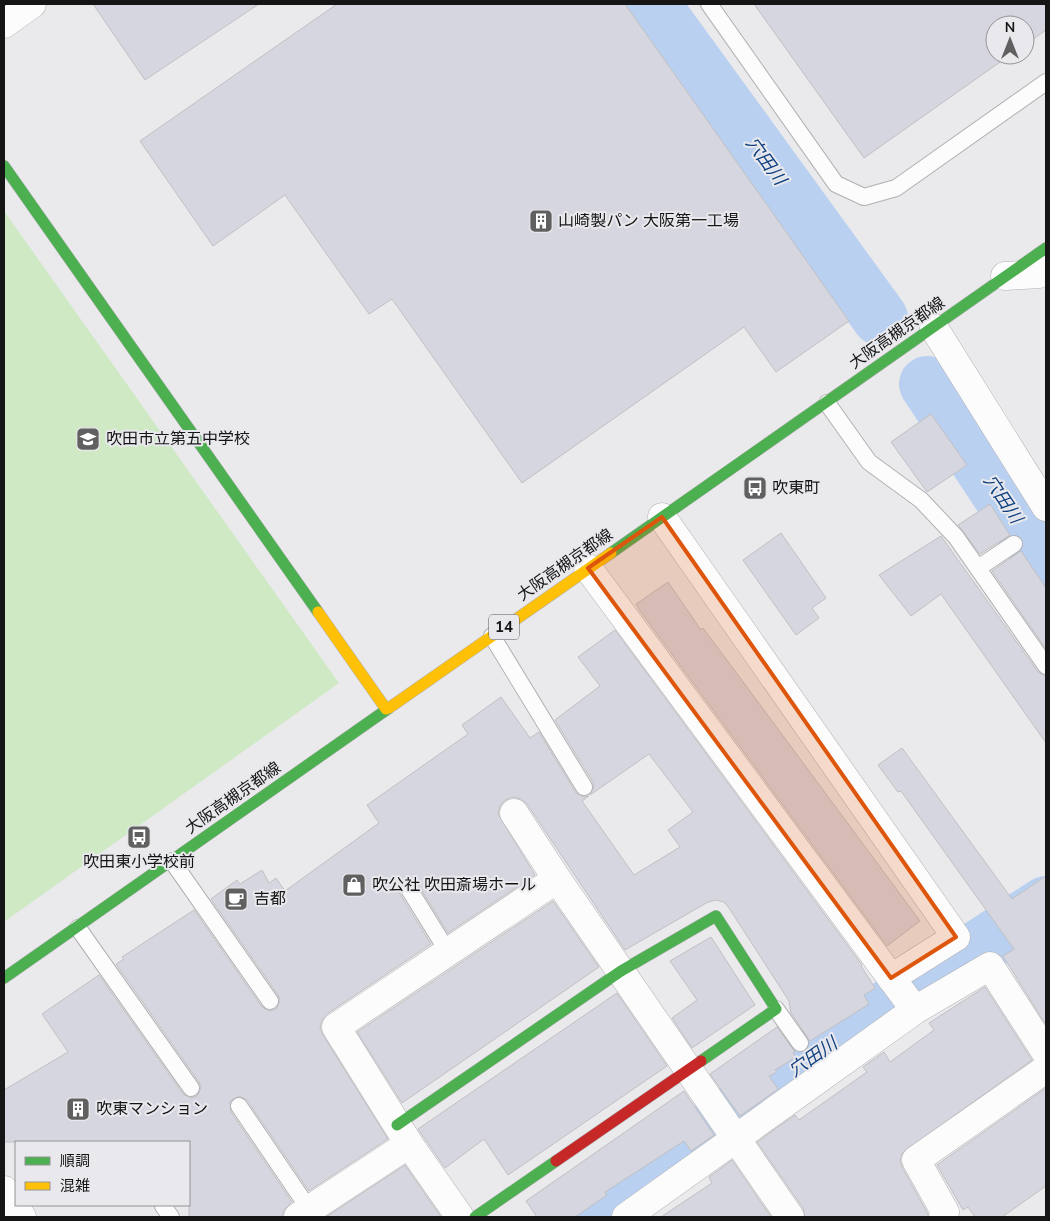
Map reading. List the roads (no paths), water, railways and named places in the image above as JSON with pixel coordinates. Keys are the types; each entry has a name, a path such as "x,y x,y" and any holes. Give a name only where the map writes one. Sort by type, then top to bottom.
{"street":[{"path":"4,24 32,4"},
{"path":"4,166 386,709"},
{"path":"1005,276 1046,234"},
{"name":"大阪高槻京都線","path":"4,978 78,928 386,709 1046,248"},
{"path":"1005,276 1038,274 1046,270"},
{"path":"934,328 1046,507"},
{"path":"626,1217 736,1138 902,993 956,937 662,517"},
{"path":"588,568 902,993"},
{"path":"514,812 557,879 690,1068 790,1217"},
{"path":"460,1217 403,1134 336,1027 557,879"},
{"path":"303,1213 403,1134 621,971 716,916 776,1009 475,1217"},
{"path":"902,993 990,966 1046,1053"},
{"path":"942,1217 945,1212 916,1160 1046,1069"},
{"path":"4,1190 22,1217"}],"lane":[{"path":"709,4 836,184 864,198 896,188 1046,82"},
{"path":"827,402 869,462 921,500 956,537 1046,666"},
{"path":"978,568 1014,544"},
{"path":"492,636 584,787"},
{"path":"172,861 270,1001"},
{"path":"409,889 448,952"},
{"path":"78,928 191,1088"},
{"path":"776,1009 800,1043"},
{"path":"238,1106 303,1213"}],"waterway":[{"name":"穴田川","path":"652,4 880,318"},
{"name":"穴田川","path":"927,384 1046,564"},
{"name":"穴田川","path":"584,1217 835,1042 1046,904"}],"place":[{"name":"山崎製パン 大阪第一工場","path":"541,221"},
{"name":"吹田市立第五中学校","path":"88,439"},
{"name":"吹東町","path":"755,488"},
{"name":"吹田東小学校前","path":"139,837"},
{"name":"吹公社 吹田斎場ホール","path":"354,885"},
{"name":"吉都","path":"236,899"},
{"name":"吹東マンション","path":"78,1109"}]}
